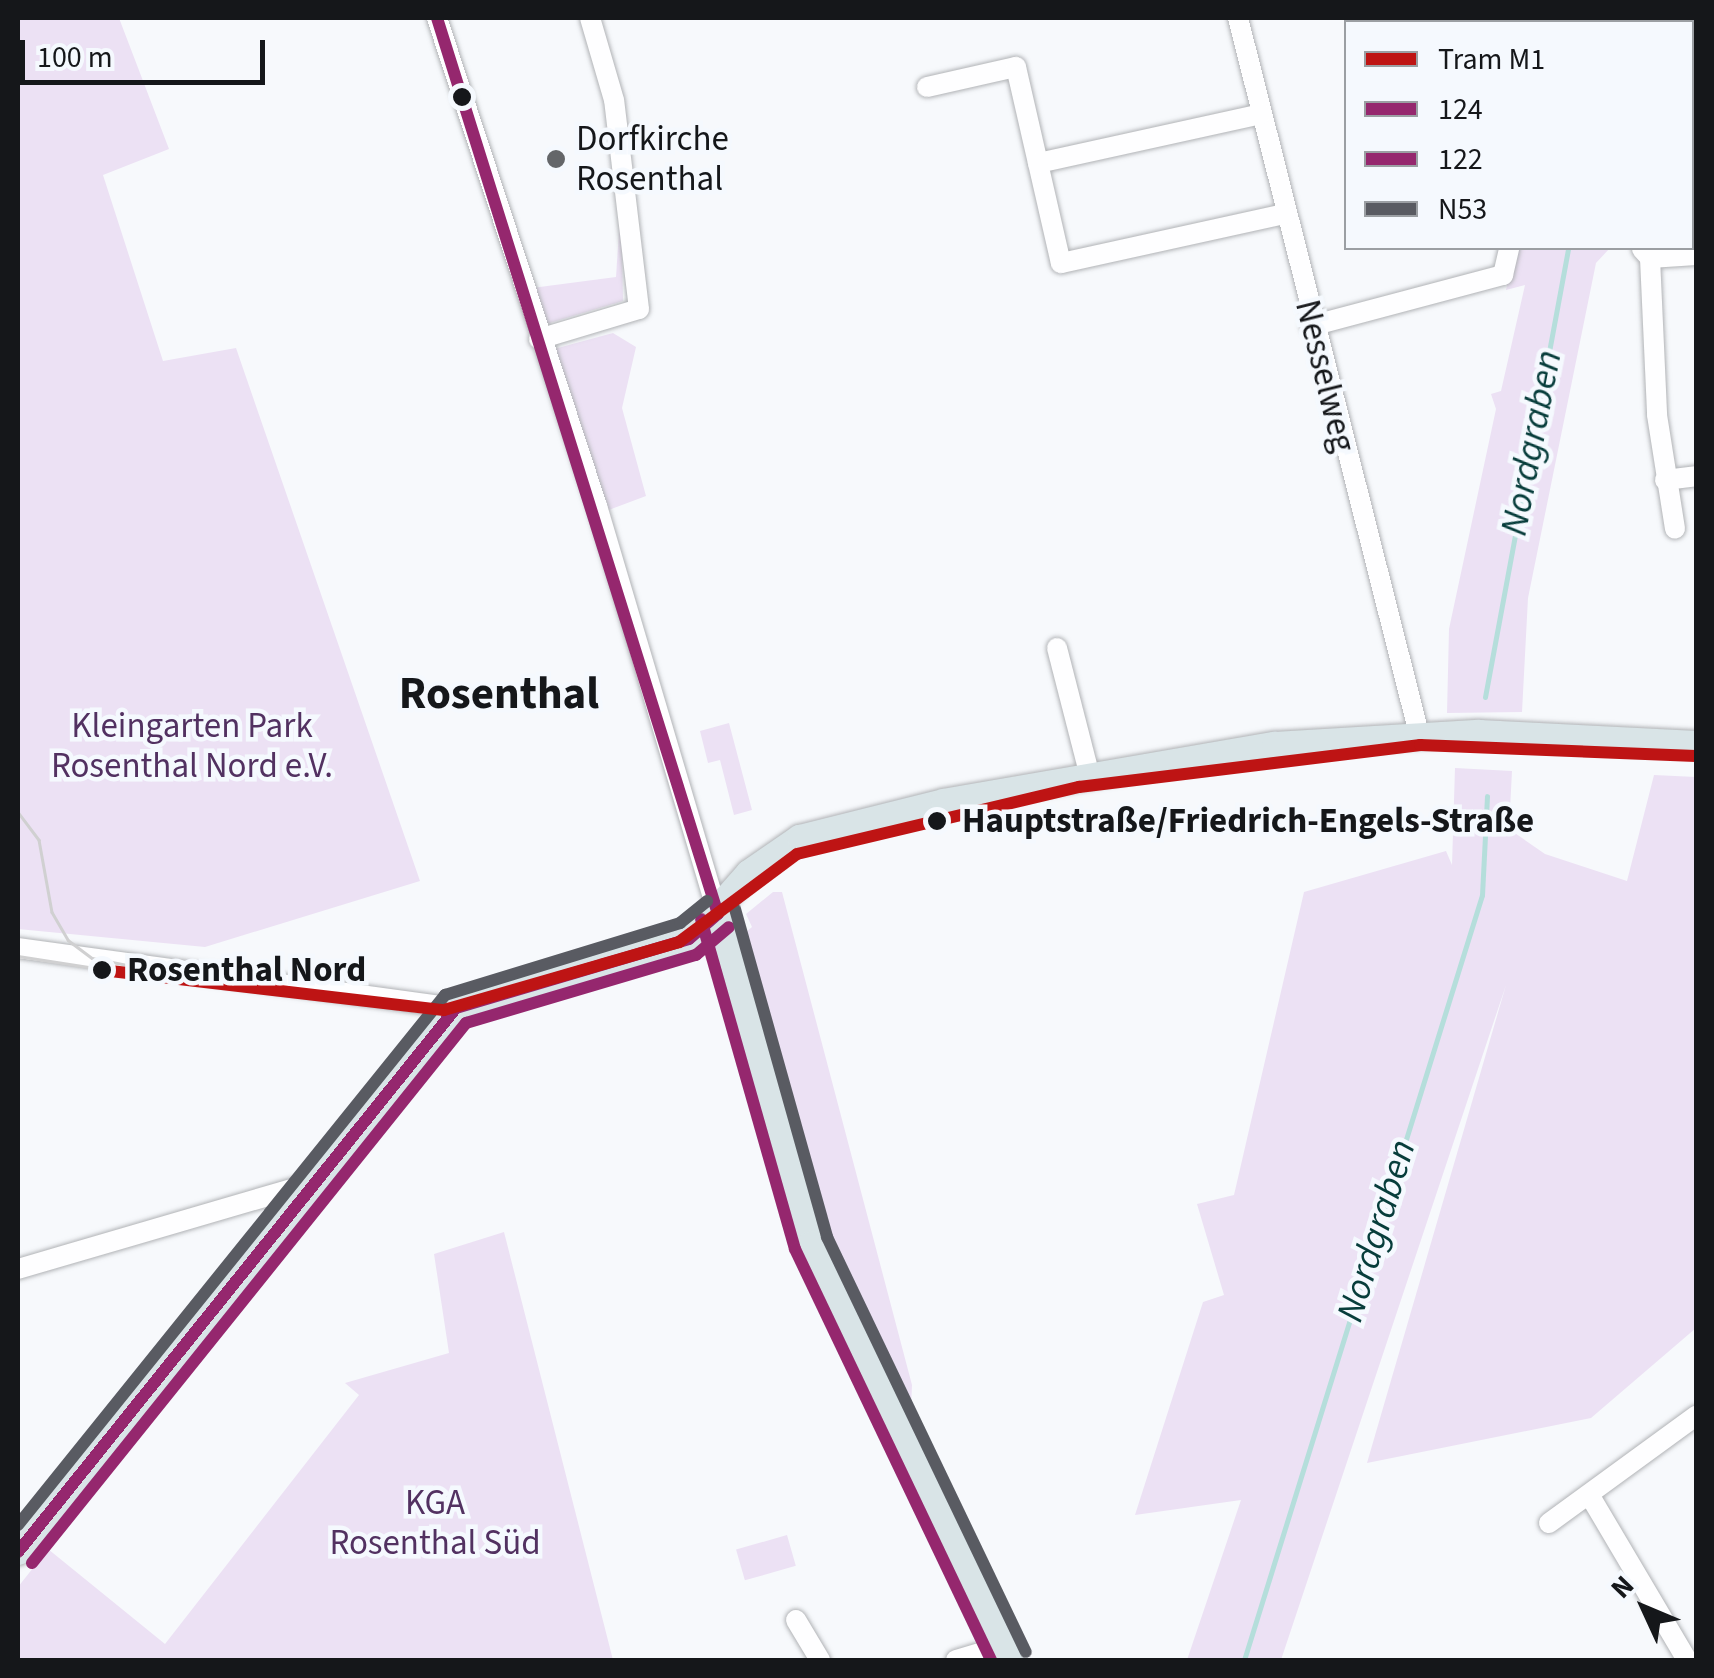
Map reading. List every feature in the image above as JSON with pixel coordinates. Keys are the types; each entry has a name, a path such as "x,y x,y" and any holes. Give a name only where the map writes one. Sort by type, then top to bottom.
{"main road":[{"path":"18,1552 456,1008 689,939 718,914 748,872 799,837 1089,773 1274,744 1418,734 1696,744"},
{"path":"718,914 810,1242 1007,1653"}],"street":[{"path":"437,18 718,914"},
{"path":"539,339 638,309 614,100 590,18"},
{"name":"Nesselweg","path":"1238,18 1311,326 1418,734"},
{"path":"927,87 1016,67 1057,255 1073,266 1284,214"},
{"path":"1038,163 1261,114"},
{"path":"1311,326 1503,275 1509,250"},
{"path":"1675,529 1664,480 1645,253 1696,255"},
{"path":"1664,480 1696,476"},
{"path":"1057,648 1089,773"},
{"path":"18,948 456,1008"},
{"path":"18,1269 315,1182"},
{"path":"1549,1523 1696,1416"},
{"path":"1590,1496 1687,1660"},
{"path":"796,1620 820,1660"},
{"path":"956,1660 1007,1653"}],"green space":[{"name":"Kleingarten Park Rosenthal Nord e.V.","path":"18,18 119,18 169,149 103,175 163,361 236,348 420,881 205,947 18,929"},
{"path":"1581,18 1669,18 1624,20"},
{"path":"621,201 623,301 543,325 532,288 616,277"},
{"path":"1515,250 1608,250 1596,263 1528,598 1522,712 1447,713 1449,629 1496,409 1491,394 1501,391 1525,285 1506,290"},
{"path":"613,333 636,347 622,408 646,496 606,511 554,349"},
{"path":"729,723 752,810 734,815 720,760 708,763 700,731"},
{"path":"1455,768 1512,771 1509,829 1545,854 1627,881 1654,775 1696,777 1696,1328 1591,1418 1367,1463 1506,985 1281,1660 1187,1660 1241,1500 1135,1515 1203,1302 1224,1295 1197,1204 1234,1195 1304,892 1446,851 1452,865"},
{"path":"773,892 782,892 912,1385 910,1430 823,1249 796,1158 740,937 752,927 746,914"},
{"name":"KGA Rosenthal Süd","path":"504,1232 613,1660 18,1660 18,1587 48,1549 165,1644 359,1395 345,1383 449,1353 434,1254"},
{"path":"787,1535 796,1566 745,1580 736,1550"}],"waterway":[{"name":"Nordgraben","path":"1485,697 1568,250"},
{"name":"Nordgraben","path":"1244,1660 1482,895 1487,796"}],"tram line":[{"name":"M1","path":"102,970 444,1010 679,942 797,854 1079,787 1420,745 1696,756"},
{"path":"18,812 39,840 52,912 68,940 92,958 157,971"},
{"path":"18,956 101,969"}],"transit line":[{"name":"124","path":"437,18 718,914"},
{"name":"N53","path":"18,1525 445,995 680,923 707,901"},
{"name":"N53","path":"735,909 827,1237 1026,1652"},
{"name":"124","path":"18,1552 456,1008 689,939 718,914"},
{"name":"122","path":"701,919 795,1249 991,1660"},
{"name":"122","path":"32,1563 466,1023 696,955 729,927"}],"place":[{"name":"Dorfkirche Rosenthal","path":"556,159"},
{"name":"Hauptstraße/Friedrich-Engels-Straße","path":"937,821"},
{"name":"Rosenthal Nord","path":"102,970"}],"district":[{"name":"Rosenthal","path":"499,695"}]}
